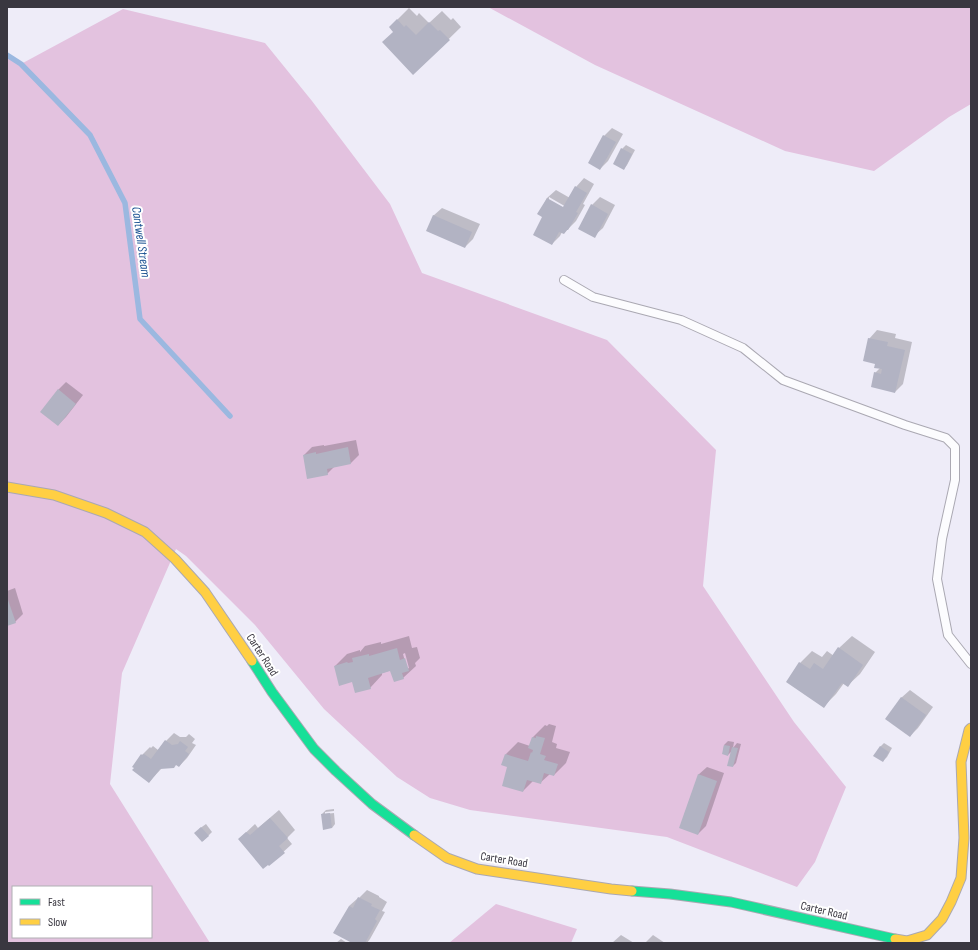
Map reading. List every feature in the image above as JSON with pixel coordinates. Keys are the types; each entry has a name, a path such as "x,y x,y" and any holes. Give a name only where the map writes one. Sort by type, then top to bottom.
{"street":[{"name":"Carter Road","path":"7,488 54,495 106,513 145,532 175,559 205,592 272,692 314,749 372,804 418,839 447,858 477,869 612,889 670,894 731,902 892,939 907,941 927,935 942,919 961,878 964,838 961,762 969,730 971,728"}],"lane":[{"path":"564,280 593,297 682,320 743,348 783,380 905,425 946,438 955,447 955,480 942,539 937,579 948,635 971,664"}],"shaded area":[{"path":"488,7 971,7 971,104 949,117 874,171 785,151 595,65"},
{"path":"123,9 265,43 312,101 390,204 422,273 607,340 716,450 703,586 794,722 846,787 815,862 797,887 667,837 470,810 430,798 397,777 324,709 255,625 186,556 176,549 122,673 110,784 210,943 7,943 7,55 21,64"},
{"path":"496,904 577,929 571,943 449,943"}],"building":[{"path":"397,19 404,27 406,25 416,35 429,22 450,40 413,75 382,42 393,32 389,27"},
{"path":"603,135 616,142 600,170 588,163"},
{"path":"621,148 632,154 624,170 613,164"},
{"path":"575,186 587,193 568,230 564,234 559,232 552,245 533,235 542,217 537,214 547,198 563,207"},
{"path":"591,204 608,214 595,238 578,229"},
{"path":"433,215 472,232 465,248 426,231"},
{"path":"868,338 888,342 887,346 905,350 895,393 871,387 874,372 881,374 882,369 874,368 875,364 863,361"},
{"path":"58,389 76,404 58,426 40,412"},
{"path":"348,447 351,464 327,469 328,475 307,479 303,455 316,452 316,454"},
{"path":"7,597 16,623 7,626"},
{"path":"838,647 863,665 848,687 842,683 824,708 786,682 799,662 810,669 814,663 823,669"},
{"path":"397,648 400,660 405,658 409,671 402,673 404,679 394,682 390,671 368,678 371,689 355,693 352,682 339,686 334,666 347,662 353,662 352,658 369,654 369,656"},
{"path":"901,697 926,715 910,737 885,719"},
{"path":"536,736 545,738 540,754 546,756 544,760 558,764 554,776 544,773 541,784 527,780 523,792 502,786 507,767 501,765 505,754 528,761 533,750 528,748 532,737 536,738"},
{"path":"165,740 172,745 178,744 180,741 188,747 185,751 189,754 179,767 176,765 174,768 160,769 149,783 132,770 134,768 132,767 141,754 144,754 151,759"},
{"path":"724,745 730,746 728,756 722,754"},
{"path":"880,746 889,752 883,762 873,756"},
{"path":"732,747 738,748 733,767 727,766"},
{"path":"698,774 717,781 698,835 679,828"},
{"path":"330,813 332,828 323,830 321,814"},
{"path":"270,818 288,838 279,846 285,853 263,869 238,839 246,832 250,835"},
{"path":"201,827 209,836 202,842 194,833"},
{"path":"358,897 380,910 375,919 377,921 365,943 352,943 333,933 349,906 353,908"}],"waterway":[{"name":"Cantwell Stream","path":"7,55 21,64 90,135 125,203 140,319 230,416"}],"traffic: fast":[{"path":"252,661 272,692 314,749 372,804 414,835"},
{"path":"632,891 670,894 731,902 895,939"}],"traffic: slow":[{"path":"7,487 54,495 106,513 145,532 175,559 205,592 252,661"},
{"path":"895,939 907,941 927,935 942,919 961,878 964,838 961,762 969,730 971,728"},
{"path":"414,835 447,858 477,869 632,891"}]}
